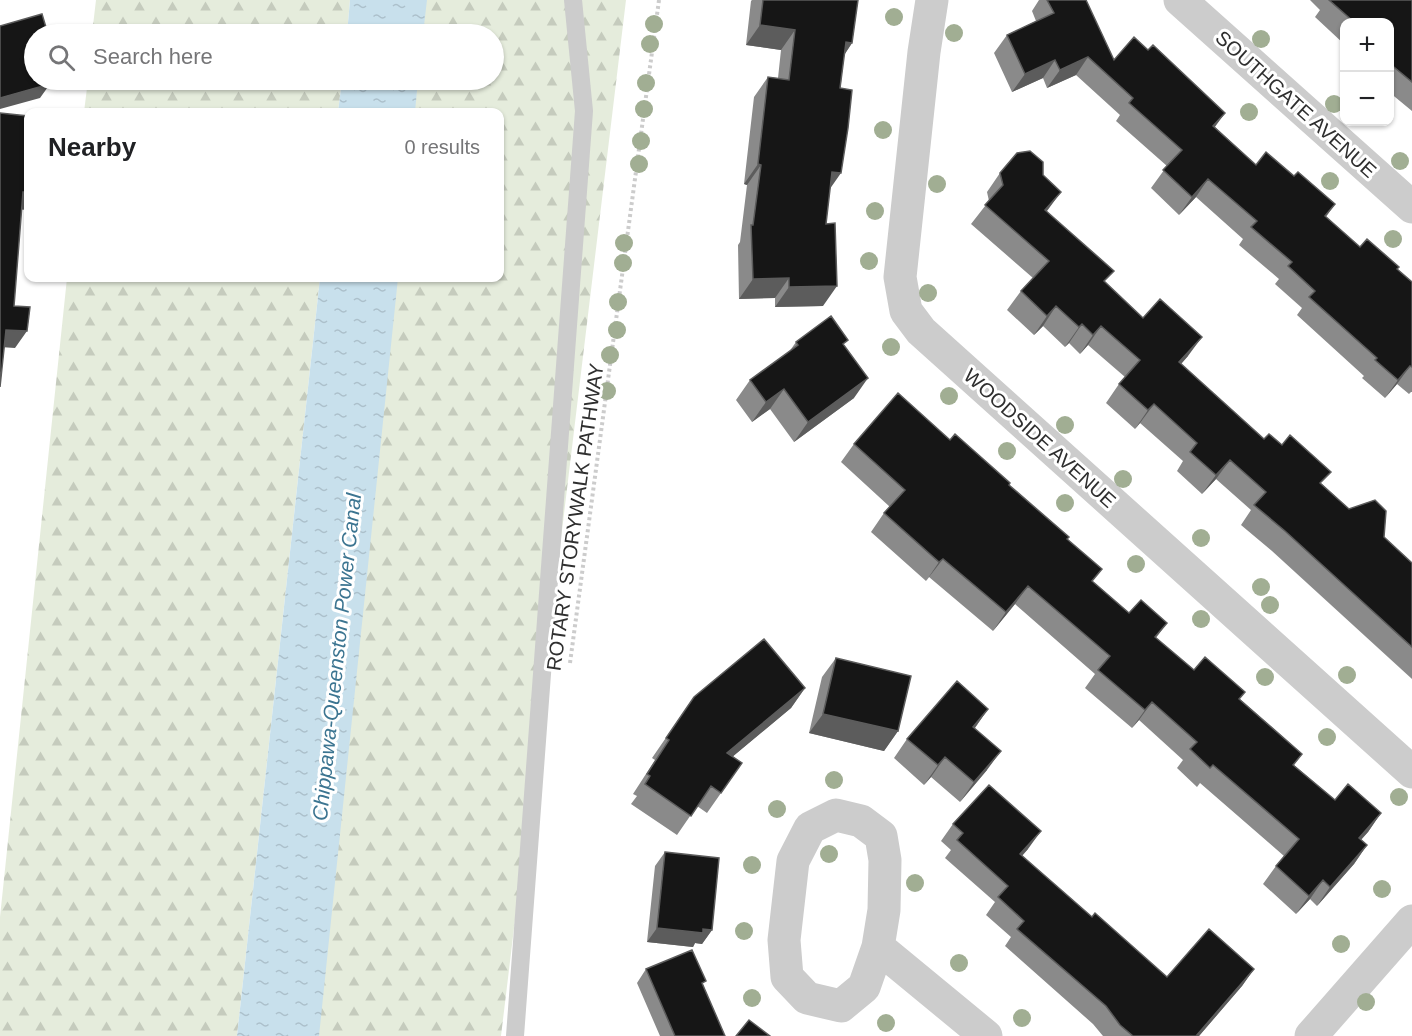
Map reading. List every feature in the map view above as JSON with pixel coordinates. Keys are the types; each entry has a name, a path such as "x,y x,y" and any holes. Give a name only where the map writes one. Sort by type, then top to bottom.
{"street":[{"name":"WOODSIDE AVENUE","path":"932,0 924,52 900,277 906,311 921,331 1412,772"},
{"name":"SOUTHGATE AVENUE","path":"1180,0 1412,207"},
{"path":"836,815 861,821 880,836 885,860 884,910 878,947 864,987 841,1006 807,998 787,977 784,940 792,861 810,828 836,815"},
{"path":"1311,1036 1412,921"},
{"path":"878,947 986,1036"}],"lane":[{"path":"515,1036 584,111 573,0"}],"path":[{"name":"ROTARY STORYWALK PATHWAY","path":"569,672 659,0"}],"green space":[{"path":"96,0 350,0 348,24 93,24"},
{"path":"426,0 626,0 501,1036 318,1036 397,282 504,282 504,108 414,108 417,90 504,90 504,24 423,24"},
{"path":"87,90 341,90 338,108 84,108"},
{"path":"67,282 320,282 237,1036 0,1036 0,917"}],"water":[{"path":"350,0 427,0 424,24 348,24"},
{"path":"341,90 417,90 415,108 338,108"},
{"name":"Chippawa-Queenston Power Canal","path":"320,282 398,282 319,1036 237,1036"}],"building":[{"path":"763,0 858,0 852,43 846,42 840,88 852,90 848,128 841,173 832,172 826,224 835,223 837,286 789,287 789,278 753,279 751,225 753,225 761,165 758,164 768,77 789,80 795,30 760,25"},
{"path":"1047,0 1086,0 1114,60 1134,37 1148,50 1153,45 1225,113 1213,126 1256,165 1266,152 1294,176 1298,172 1335,204 1325,216 1360,247 1367,239 1399,267 1397,269 1412,282 1412,367 1410,366 1398,380 1375,360 1377,358 1309,297 1315,291 1288,266 1292,262 1251,227 1257,221 1208,179 1192,197 1163,170 1182,150 1129,103 1133,98 1088,57 1060,70 1055,60 1025,74 1007,35 1054,13"},
{"path":"1329,0 1412,0 1412,82 1394,67 1394,18 1349,18"},
{"path":"42,14 45,24 24,24 24,90 29,90 0,98 0,26"},
{"path":"0,113 24,116 24,192 14,306 30,307 27,331 6,330 0,387"},
{"path":"1030,151 1043,162 1043,175 1061,192 1045,210 1114,271 1104,281 1143,318 1160,299 1202,337 1179,362 1264,439 1269,434 1282,445 1290,435 1331,472 1320,483 1349,509 1375,500 1386,511 1384,537 1412,563 1412,647 1254,505 1266,492 1230,460 1216,475 1190,452 1197,443 1154,404 1148,410 1119,384 1140,360 1101,326 1093,335 1082,324 1079,327 1056,306 1047,316 1021,291 1049,261 985,205 1003,185 1000,173 1017,153"},
{"path":"831,316 848,340 843,344 868,378 808,422 784,389 766,402 750,380 798,345 796,342"},
{"path":"898,393 950,440 955,434 1069,537 1067,539 1102,569 1092,581 1129,613 1141,600 1167,623 1155,637 1194,670 1205,657 1245,692 1239,699 1302,754 1293,765 1335,800 1348,784 1381,813 1359,838 1367,845 1330,887 1323,880 1309,896 1276,866 1299,839 1213,765 1210,768 1190,749 1197,742 1152,702 1145,710 1098,670 1110,656 1028,586 1006,612 943,559 939,562 884,513 905,490 854,444"},
{"path":"764,639 805,688 727,753 742,763 721,793 711,786 691,816 645,784 650,776 647,774 669,740 666,738 694,697"},
{"path":"836,658 911,676 898,731 823,714"},
{"path":"957,681 988,709 973,727 1001,751 974,782 945,757 938,765 907,739"},
{"path":"989,785 1041,831 1020,854 1092,917 1095,913 1167,977 1209,929 1254,969 1196,1036 1133,1036 1120,1025 1106,1006 1017,929 1024,921 998,897 1008,886 957,840 963,833 953,824"},
{"path":"665,852 719,858 712,930 703,929 703,933 657,928"},
{"path":"692,950 706,981 702,983 725,1036 675,1036 646,969"},
{"path":"749,1020 770,1036 736,1036"}]}
